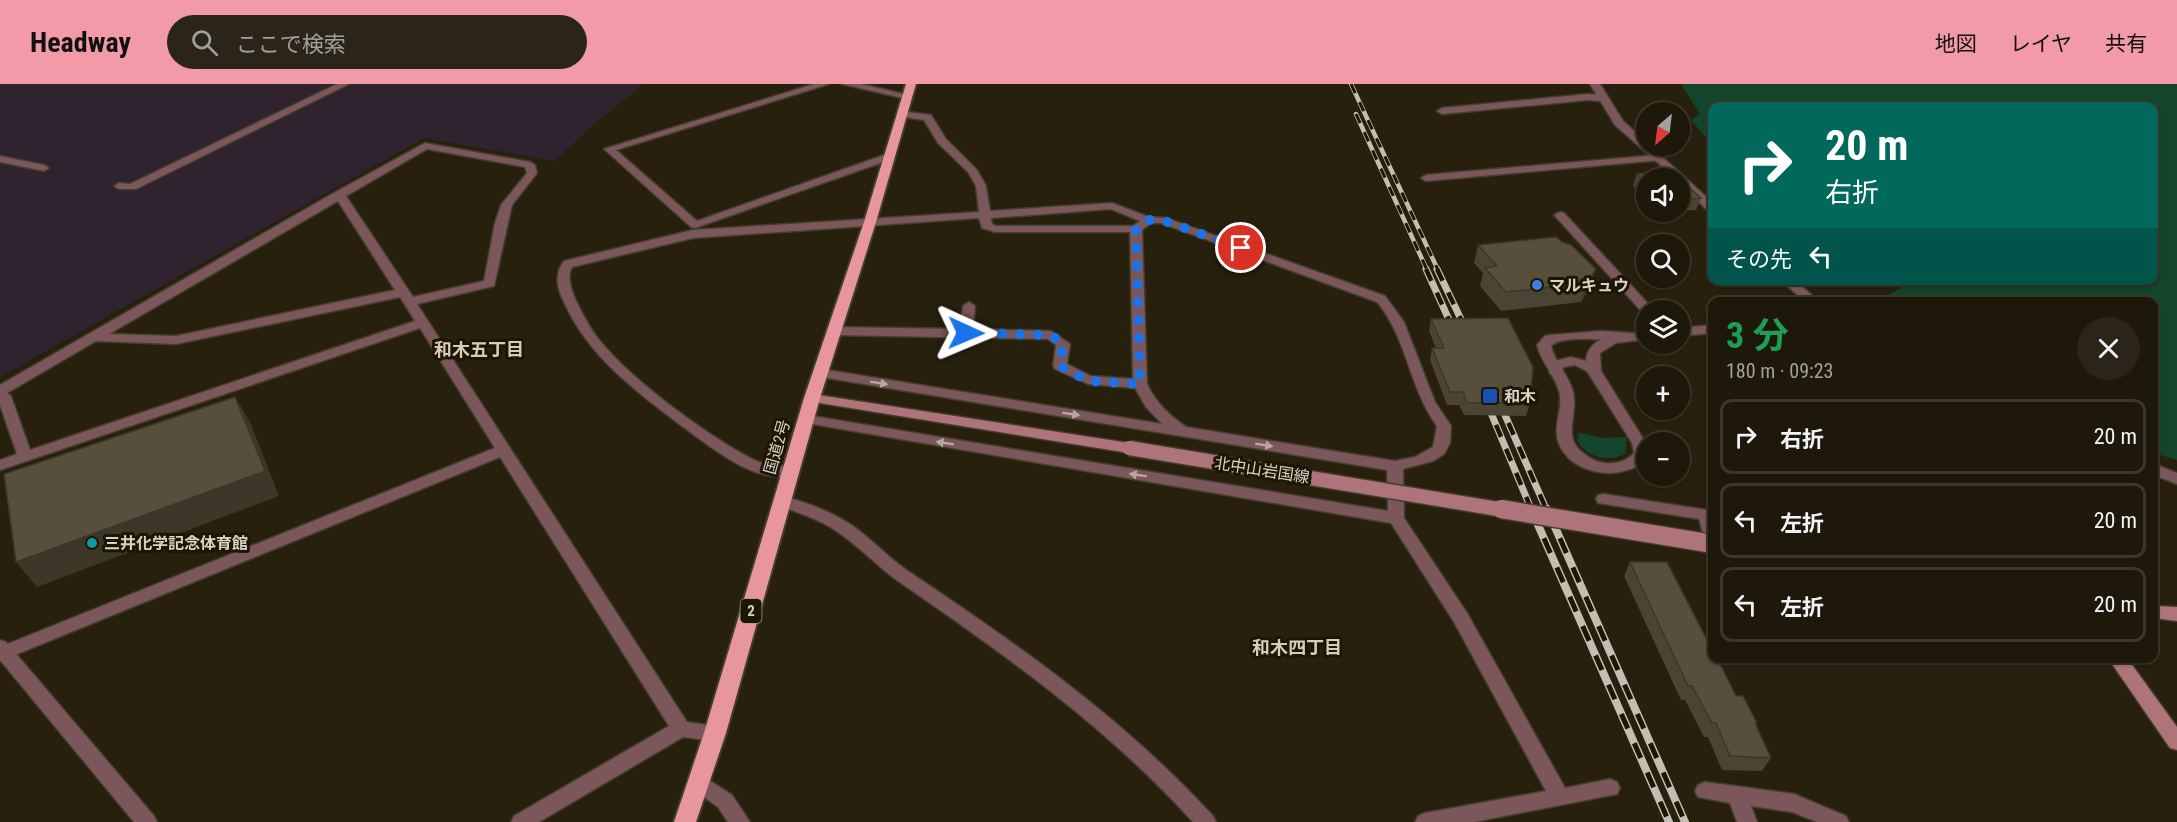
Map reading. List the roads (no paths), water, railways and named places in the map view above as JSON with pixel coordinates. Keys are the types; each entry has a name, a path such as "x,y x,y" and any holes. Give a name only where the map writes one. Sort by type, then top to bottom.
{"highway":[{"name":"国道2号","path":"685,822 716,733 812,398 870,222 900,114 909,90"}],"main road":[{"name":"北中山岩国線","path":"812,398 1708,543"},
{"path":"2158,612 2177,614"},
{"path":"2121,663 2177,742"}],"street":[{"path":"119,186 132,186 344,84"},
{"path":"824,84 609,149 694,225 888,156"},
{"path":"847,84 909,90"},
{"path":"1595,84 1619,123 1708,205"},
{"path":"1442,111 1602,98"},
{"path":"900,114 927,117 942,141 972,170 981,186 986,226 995,230 1136,229 1148,220"},
{"path":"25,457 4,396 0,393 94,337 336,196 424,146 530,165 532,173 507,205 501,223 490,283 176,340 94,337"},
{"path":"1426,178 1657,158"},
{"path":"0,159 44,168"},
{"path":"336,196 344,199 681,729"},
{"path":"791,472 759,468 747,463 702,434 640,388 595,344 579,319 564,288 564,269 568,264 693,234 1112,206 1148,220 1162,220 1382,299 1392,310 1412,354 1429,405 1444,426 1442,445 1432,454 1417,462 1395,465 821,373"},
{"path":"1560,215 1639,300"},
{"path":"1136,229 1140,384 1145,397 1164,419 1182,431"},
{"path":"1793,285 1807,297"},
{"path":"966,333 969,306"},
{"path":"0,465 423,323"},
{"path":"1690,331 1708,329"},
{"path":"835,331 1051,335 1063,344 1060,366 1088,381 1140,384"},
{"path":"1636,336 1600,335 1550,339 1544,345 1545,353 1567,396 1564,436 1567,446 1577,456 1592,464 1610,468 1626,467 1637,462 1642,454 1639,443 1594,371 1591,362 1592,353 1599,346 1609,341 1636,337"},
{"path":"1556,372 1556,365 1563,361 1575,361 1587,365 1594,371"},
{"path":"806,420 1396,518"},
{"path":"147,822 1,651 504,450"},
{"path":"1395,465 1396,518 1461,618 1559,796"},
{"path":"2158,471 2177,479"},
{"path":"1604,499 1708,516"},
{"path":"782,501 814,512 847,531 893,569 1006,646 1091,711 1175,788 1206,822"},
{"path":"521,822 681,729 716,733"},
{"path":"698,782 725,801 740,822"},
{"path":"1425,822 1610,788"},
{"path":"1705,791 1794,803 1839,822"},
{"path":"1738,797 1748,822"}],"railway":[{"path":"1351,84 1438,270"},
{"path":"1356,114 1427,270"},
{"path":"1426,269 1455,333"},
{"path":"1437,269 1468,334"},
{"path":"1498,399 1547,511"},
{"path":"1486,401 1532,511"},
{"path":"1531,509 1669,822"},
{"path":"1547,509 1685,822"}],"place":[{"name":"マルキュウ","path":"1537,285"},
{"name":"和木","path":"1490,396"},
{"name":"三井化学記念体育館","path":"92,543"}],"district":[{"name":"和木五丁目","path":"479,349"},
{"name":"和木四丁目","path":"1297,647"}]}
